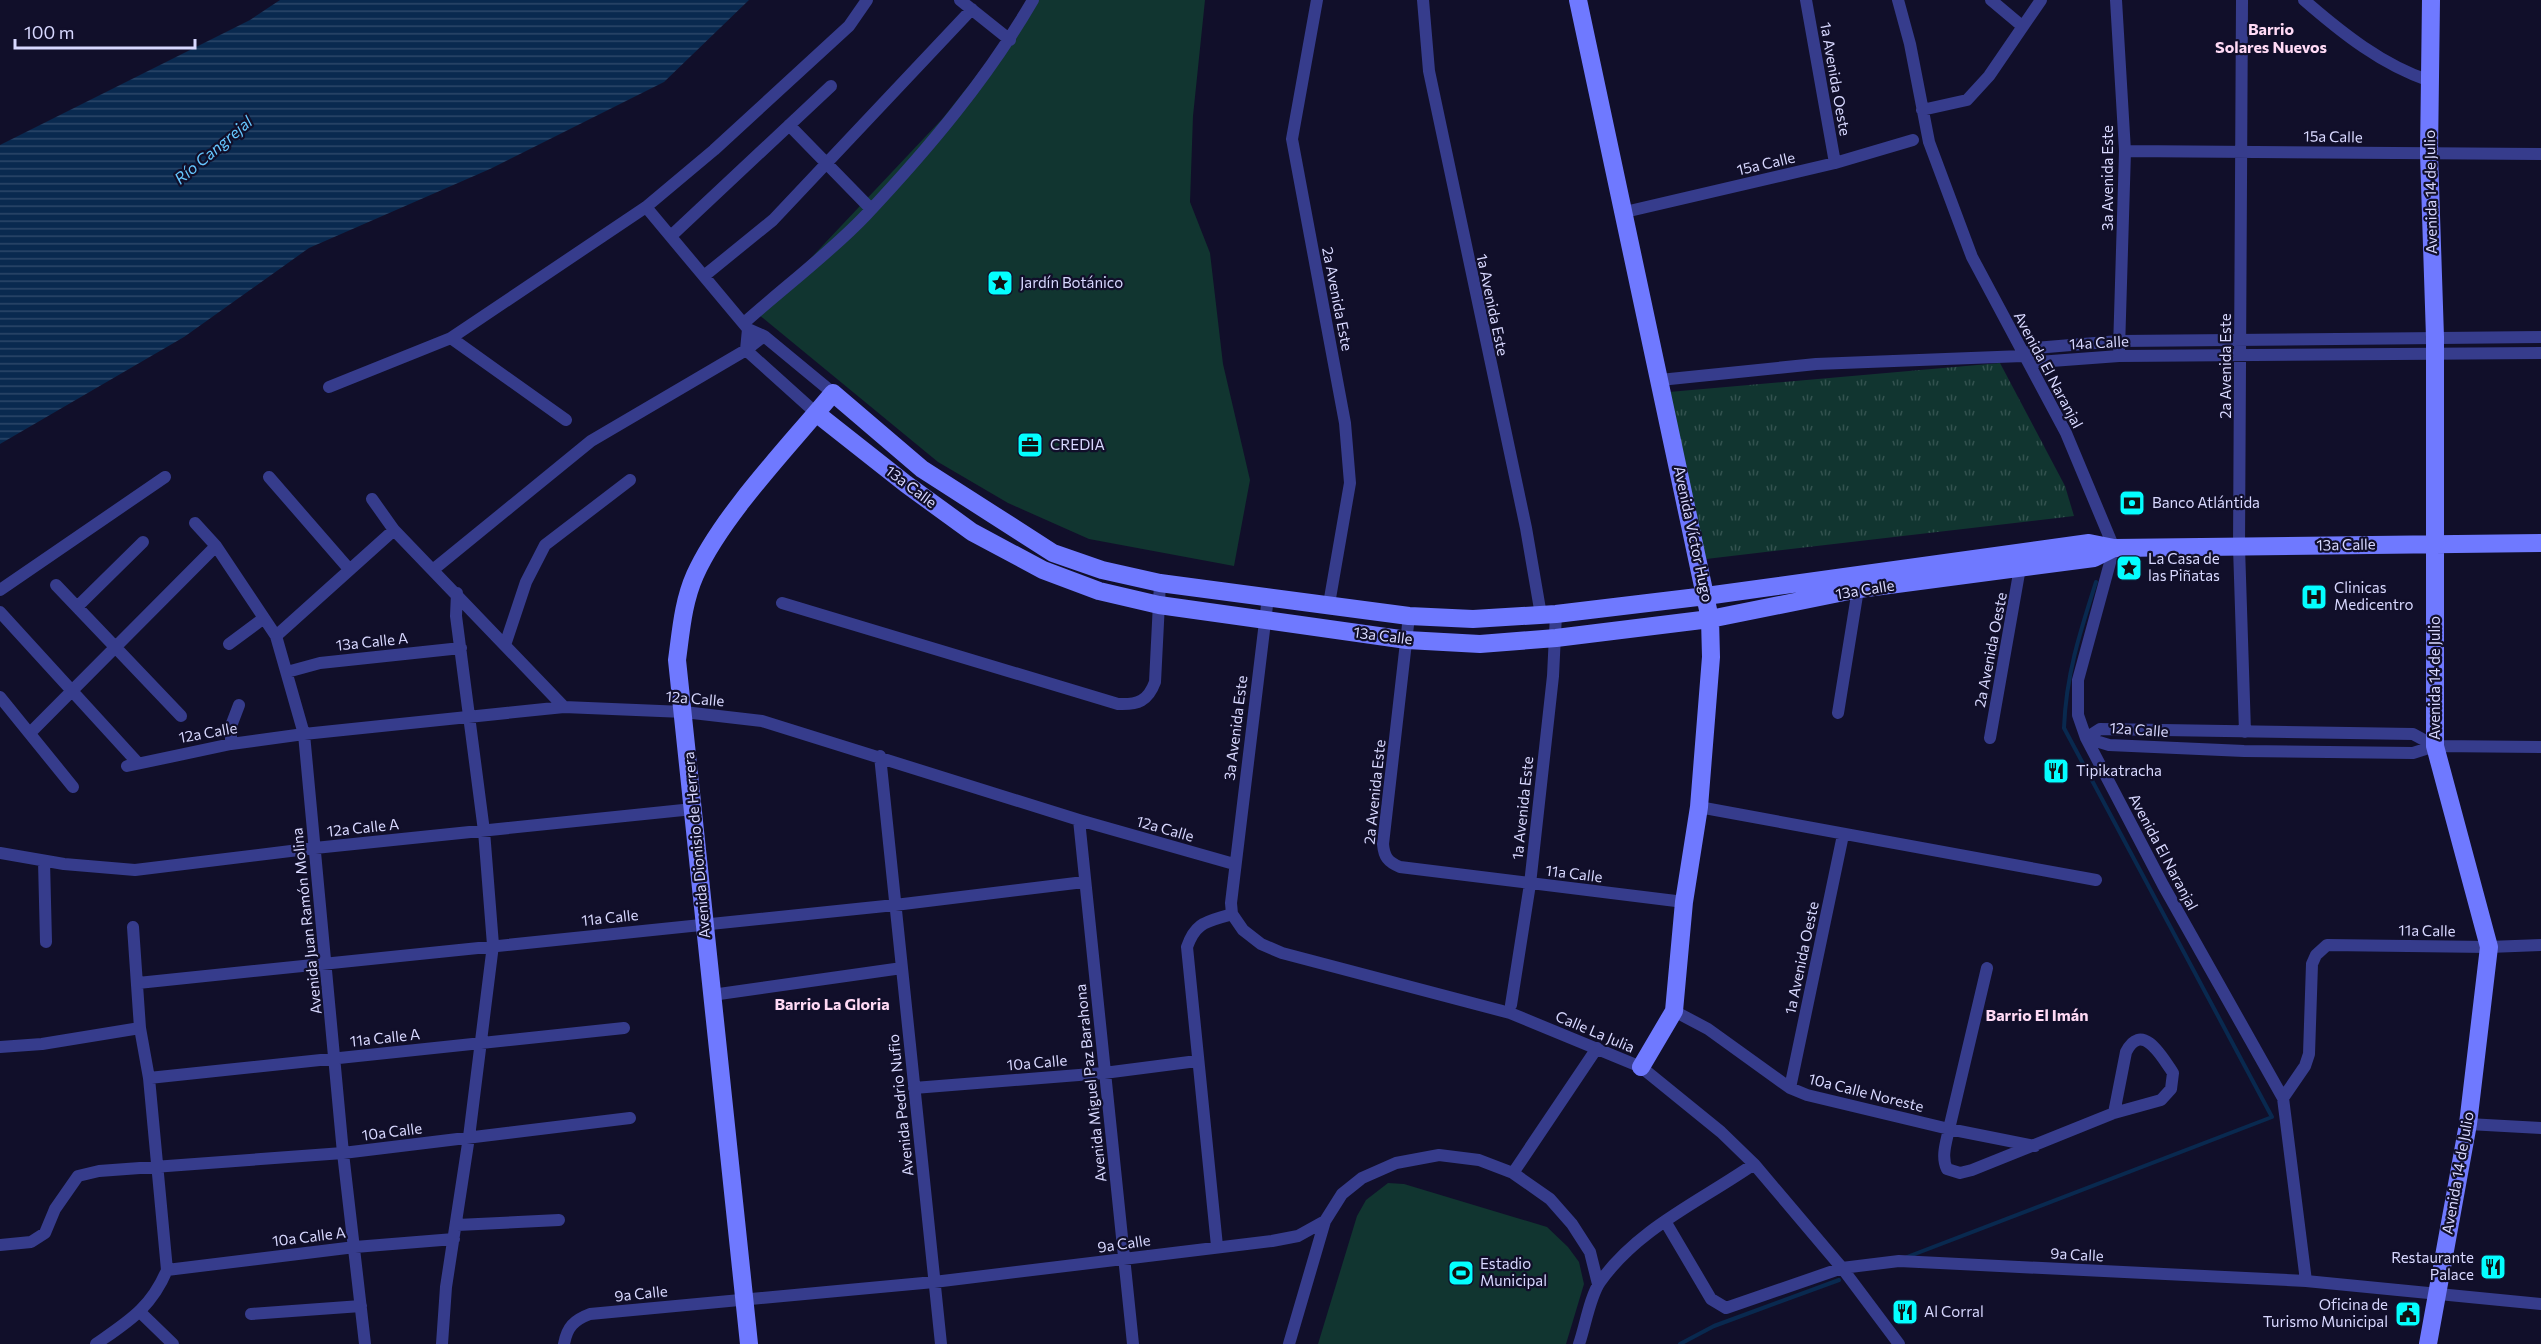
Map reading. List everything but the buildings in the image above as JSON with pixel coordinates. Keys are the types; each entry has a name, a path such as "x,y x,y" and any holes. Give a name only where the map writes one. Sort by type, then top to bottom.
{"street":[{"path":"329,387 451,338 646,207 714,150 849,26 867,0"},
{"path":"960,0 1010,40"},
{"path":"746,350 746,326 871,209 959,111 1010,40 1034,0"},
{"name":"2a Avenida Este","path":"1317,0 1292,139 1345,423 1350,483 1329,604"},
{"name":"1a Avenida Este","path":"1422,0 1429,71 1466,254 1526,528 1557,638 1530,884 1511,1005"},
{"name":"Avenida Víctor Hugo","path":"1578,0 1710,619 1711,657 1699,807 1684,902 1674,1011 1641,1068"},
{"name":"1a Avenida Oeste","path":"1806,0 1835,163"},
{"name":"Avenida El Naranjal","path":"1898,0 1910,44 1929,142 1972,257 2066,433 2114,548 2078,680 2078,715 2086,738 2163,885 2283,1098 2306,1281"},
{"path":"1991,0 2022,26"},
{"path":"1922,110 1967,100 1989,76 2041,0"},
{"name":"3a Avenida Este","path":"2116,0 2125,151 2119,356"},
{"name":"2a Avenida Este","path":"2242,0 2239,547 2245,732"},
{"path":"2304,0 2333,26 2403,73 2430,81"},
{"name":"Avenida 14 de Julio","path":"2428,1344 2468,1124 2489,947 2435,746 2434,346 2429,154 2431,0"},
{"path":"704,276 773,220 972,9"},
{"path":"670,236 831,86"},
{"path":"789,125 871,209"},
{"name":"15a Calle","path":"1625,212 1835,163 1913,140"},
{"name":"15a Calle","path":"2125,151 2541,154"},
{"name":"13a Calle","path":"646,207 746,326 764,336 922,469 1053,553 1102,570 1160,583 1409,616 1473,619 1549,614 1858,581 2021,560 2094,558 2114,548 2541,543"},
{"path":"434,569 591,441 746,350 764,336"},
{"name":"14a Calle","path":"1660,380 1816,364 2023,356 2038,362 2119,356 2241,355 2434,346 2541,337"},
{"path":"451,338 566,420"},
{"path":"2023,356 2035,348 2119,341 2241,341 2434,346"},
{"name":"14a Calle","path":"2434,346 2541,353"},
{"name":"13a Calle","path":"746,350 816,413 906,484 972,532 1043,570 1099,591 1159,605 1266,622 1407,640 1480,644 1557,638 1710,619 1858,581"},
{"name":"Avenida Dionisio de Herrera","path":"750,1344 677,660 682,613 695,574 727,522 833,393"},
{"path":"0,590 165,477"},
{"path":"269,477 349,569"},
{"path":"505,645 526,582 545,545 630,480"},
{"path":"372,499 394,530 434,569 564,707"},
{"path":"972,532 986,511"},
{"name":"Avenida Juan Ramón Molina","path":"195,523 216,546 276,636 304,734 336,1058 343,1153 365,1344"},
{"path":"276,636 394,530"},
{"path":"77,607 143,542"},
{"path":"30,733 70,690 216,546"},
{"name":"2a Avenida Oeste","path":"1990,738 2021,560"},
{"path":"1838,713 1858,581"},
{"path":"782,603 1118,704 1131,705 1143,701 1151,694 1155,682 1160,583"},
{"path":"56,585 181,716"},
{"path":"442,1344 446,1287 457,1225 493,945 484,831 471,717 456,616 457,593"},
{"name":"3a Avenida Este","path":"1234,864 1268,597"},
{"path":"0,612 70,690"},
{"name":"2a Avenida Este","path":"1390,863 1384,855 1383,844 1409,616"},
{"path":"229,644 264,618"},
{"name":"13a Calle A","path":"287,672 320,663 461,648"},
{"name":"12a Calle","path":"70,690 132,764 231,744 304,734 564,707 684,712 762,721 1079,820 1234,864"},
{"path":"0,697 73,787"},
{"path":"231,744 231,726 239,705"},
{"name":"12a Calle","path":"2086,738 2100,729 2413,734 2435,746"},
{"name":"12a Calle","path":"2086,738 2109,745 2244,751 2413,753 2435,746 2541,747"},
{"name":"Avenida Pedrio Nufio","path":"880,756 941,1344"},
{"path":"1699,807 2096,880"},
{"name":"12a Calle A","path":"0,854 135,870 315,848 693,809"},
{"name":"Avenida Miguel Paz Barahona","path":"1079,820 1133,1344"},
{"name":"1a Avenida Oeste","path":"1790,1088 1843,835"},
{"path":"44,861 46,942"},
{"name":"11a Calle","path":"1390,863 1400,867 1684,902"},
{"path":"1217,1246 1187,947 1193,930 1204,923 1232,915 1234,864"},
{"name":"11a Calle","path":"138,982 895,905 1084,882"},
{"name":"Calle La Julia","path":"1232,915 1243,930 1261,944 1282,953 1510,1013 1641,1068 1721,1132 1754,1164 1842,1268 1888,1338 1899,1344"},
{"path":"96,1344 141,1313 159,1290 167,1270 149,1078 140,1028 133,927"},
{"name":"11a Calle","path":"2283,1098 2305,1066 2309,1054 2312,964 2316,955 2327,945 2489,947 2541,945"},
{"path":"712,995 902,968"},
{"path":"1987,968 1944,1153 1947,1169 1960,1173 1972,1170 2037,1147 2114,1113 2161,1100 2171,1089 2173,1073 2155,1046 2149,1042 2136,1041 2130,1044 2126,1052 2114,1113"},
{"name":"10a Calle Noreste","path":"1674,1011 1708,1029 1790,1088 1825,1101 2037,1147"},
{"path":"0,1047 42,1044 140,1028"},
{"name":"11a Calle A","path":"149,1078 624,1028"},
{"path":"1513,1173 1596,1048"},
{"name":"10a Calle","path":"914,1088 1104,1073 1197,1061"},
{"name":"10a Calle","path":"0,1245 31,1242 45,1233 56,1209 78,1176 99,1171 343,1153 630,1118"},
{"path":"2468,1124 2541,1128"},
{"path":"1289,1344 1326,1221 1342,1194 1362,1178 1396,1163 1439,1155 1479,1160 1513,1173 1550,1199 1572,1224 1590,1252 1598,1284"},
{"path":"1580,1344 1598,1284 1628,1251 1665,1221 1754,1164"},
{"path":"457,1225 559,1220"},
{"name":"9a Calle","path":"564,1344 569,1327 577,1319 590,1314 934,1282 1124,1260 1299,1236 1326,1221"},
{"name":"9a Calle","path":"1665,1221 1711,1299 1726,1308 1842,1268 1899,1261 2306,1281 2436,1296 2541,1304"},
{"name":"10a Calle A","path":"167,1270 355,1247 454,1239"},
{"path":"251,1314 361,1306"},
{"path":"141,1313 173,1344"}],"green space":[{"name":"Jardín Botánico","path":"1036,0 1205,0 1193,116 1190,202 1210,253 1223,364 1250,480 1234,566 1089,539 1008,503 938,462 758,314 943,118"},
{"path":"2000,363 2065,486 2074,516 1706,559 1669,392"},
{"name":"Estadio Municipal","path":"1388,1183 1404,1184 1547,1227 1568,1247 1579,1262 1584,1284 1566,1344 1318,1344 1357,1216 1366,1200"}],"water":[{"name":"Río Cangrejal","path":"280,0 749,0 664,82 490,169 309,248 184,337 0,444 0,145 250,20"}],"waterway":[{"path":"1907,1257 2272,1117 2064,728 2071,672 2079,636 2096,582"},
{"path":"1680,1344 1714,1326 1839,1280"}],"place":[{"name":"Jardín Botánico","path":"1000,283"},
{"name":"CREDIA","path":"1030,445"},
{"name":"Banco Atlántida","path":"2132,503"},
{"name":"La Casa de las Piñatas","path":"2129,568"},
{"name":"Clinicas Medicentro","path":"2314,597"},
{"name":"Tipikatracha","path":"2056,771"},
{"name":"Restaurante Palace","path":"2493,1267"},
{"name":"Estadio Municipal","path":"1461,1273"},
{"name":"Al Corral","path":"1905,1312"},
{"name":"Oficina de Turismo Municipal","path":"2408,1314"}],"district":[{"name":"Barrio Solares Nuevos","path":"2271,38"},
{"name":"Barrio La Gloria","path":"832,1004"},
{"name":"Barrio El Imán","path":"2037,1015"}]}
